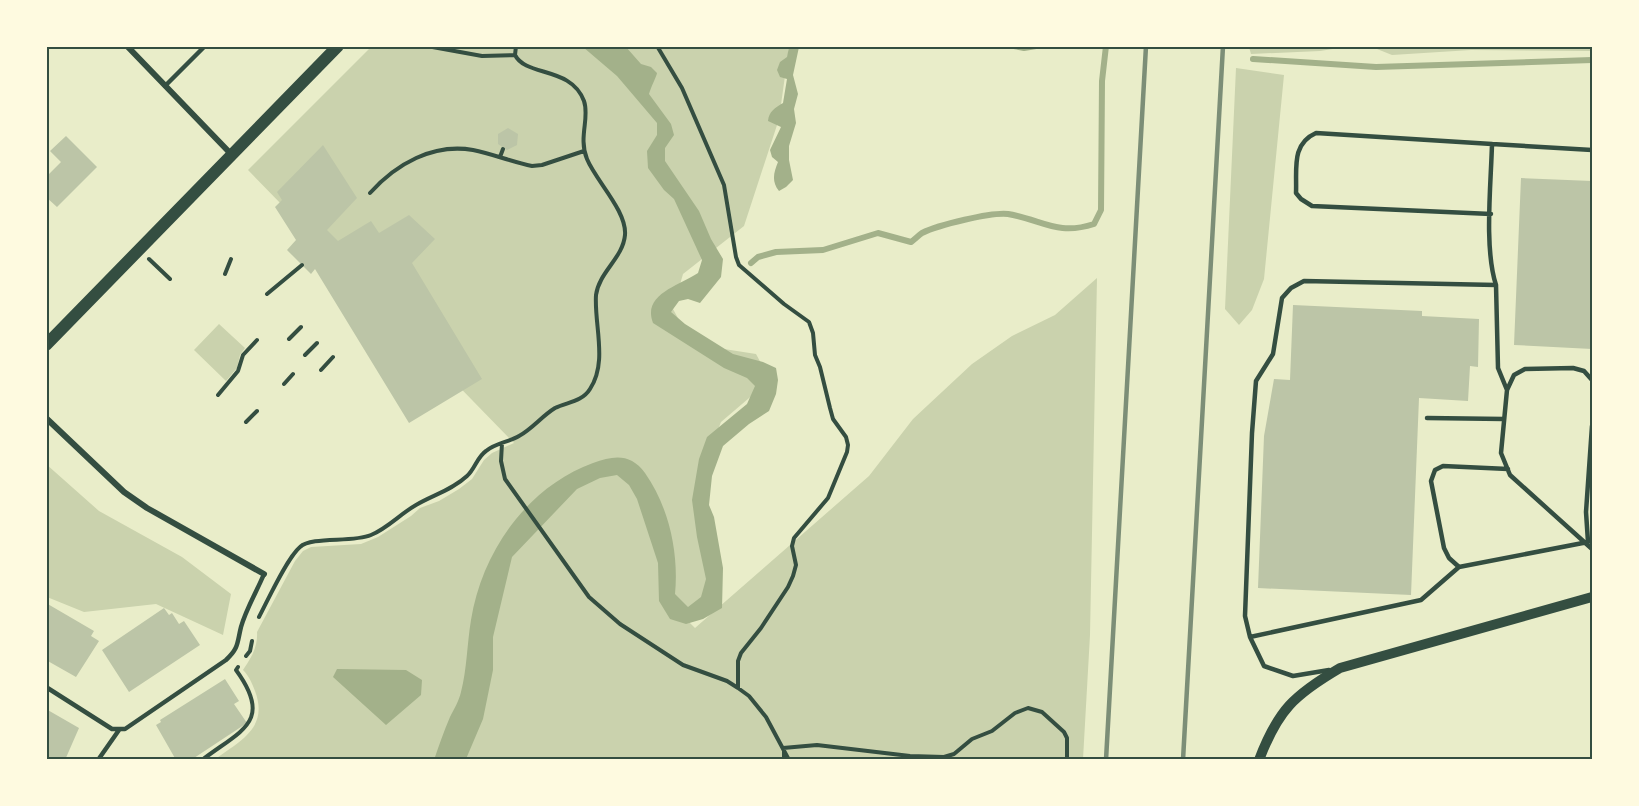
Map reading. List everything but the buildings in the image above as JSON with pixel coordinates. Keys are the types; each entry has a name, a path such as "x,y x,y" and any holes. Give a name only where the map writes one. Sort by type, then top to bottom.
{"main road":[{"path":"46,345 338,46"}],"street":[{"path":"127,46 232,155"},
{"path":"46,418 124,492 157,514 264,574"},
{"path":"1258,759 1269,732 1285,708 1311,686 1340,668 1593,597"}],"lane":[{"path":"165,86 202,48"},
{"path":"1491,214 1312,206 1296,193 1299,147 1306,137 1316,133 1593,150"},
{"path":"1492,144 1491,270 1496,285 1498,368 1507,390"},
{"path":"1340,668 1293,676 1264,666 1250,637 1245,616 1256,381 1273,354 1282,298 1291,288 1304,281 1496,285"},
{"path":"1593,380 1584,371 1573,368 1525,369 1514,375 1507,390 1501,453 1510,475 1588,542 1593,549"},
{"path":"1427,417 1504,419"},
{"path":"1588,542 1586,512 1593,426"},
{"path":"1460,567 1449,558 1444,549 1431,481 1436,470 1443,466 1508,469"},
{"path":"1250,637 1421,600 1460,567 1588,542"},
{"path":"46,687 112,729 125,729 226,660 234,652 239,642 241,626 264,574"},
{"path":"98,759 118,730"}],"path":[{"path":"427,46 482,56 515,55"},
{"path":"255,625 285,569 300,547 308,542 358,540 372,535 399,519 414,506 456,485 472,471 485,451 519,436 554,409 582,398 594,382 599,352 596,297 598,286 620,252 626,232 617,209 592,169 584,151 582,135 586,110 584,100 578,90 556,74 521,63 515,55 516,46"},
{"path":"657,46 682,88 724,185 739,265 784,304 809,322 813,333 815,355 833,419 846,437 848,445 828,498 794,538 792,546 796,565 788,587 741,653 738,661 738,688"},
{"path":"500,157 503,149"},
{"path":"370,193 398,168 426,154 440,150 471,150 525,165 542,165 584,151"},
{"path":"140,249 170,279"},
{"path":"225,274 231,259"},
{"path":"267,294 302,265"},
{"path":"290,339 301,327"},
{"path":"218,395 238,372 243,355 257,340"},
{"path":"305,355 317,342"},
{"path":"321,370 333,357"},
{"path":"284,384 293,374"},
{"path":"246,422 257,411"},
{"path":"502,443 502,471 510,488 589,597 620,624 683,665 727,681 748,696 766,717 789,759"},
{"path":"202,759 243,730 251,720 254,707 247,685 236,670 250,651 253,637"},
{"path":"783,748 817,745 910,756 944,757 954,754 972,739 992,731 1015,713 1028,708 1042,711 1064,732 1067,738 1067,759"},
{"path":"783,748 784,759"}],"shaded area":[{"path":"1249,46 1345,47 1320,51 1251,54"},
{"path":"1592,46 1592,51 1471,50 1392,55 1372,47"},
{"path":"371,47 789,47 779,119 744,226 683,274 673,309 692,344 756,354 770,380 721,422 700,475 712,597 684,617 695,628 869,476 913,419 972,364 1012,336 1055,315 1097,278 1090,635 1083,759 214,760 242,740 255,724 258,704 255,691 243,670 255,647 257,632 295,561 303,551 311,547 361,544 378,537 420,508 439,501 459,489 472,479 484,460 492,453 514,443 248,170"},
{"path":"583,47 626,47 641,64 651,67 657,73 649,94 671,124 674,135 665,148 665,161 699,211 723,259 721,277 700,303 688,299 679,301 671,312 685,324 733,354 776,368 778,380 776,394 769,411 723,446 712,476 709,505 714,517 723,568 722,608 703,619 686,624 670,619 659,601 658,563 637,499 629,485 617,475 600,478 577,489 512,557 493,637 493,670 483,719 466,759 434,760 460,695 465,674 471,620 485,570 511,525 528,505 569,474 593,463 615,458 628,459 640,467 653,486 666,515 674,547 675,594 688,607 701,597 706,579 692,500 699,459 707,437 747,404 755,386 747,378 724,368 653,323 651,313 657,298 698,273 702,260 674,199 664,190 648,168 647,151 657,135 657,123 617,76"},
{"path":"789,47 799,47 793,75 798,94 794,109 796,123 789,146 793,180 779,191 774,180 778,162 772,157 770,150 781,127 768,121 771,112 783,103 787,79 780,77 777,70 780,62 787,57"},
{"path":"1236,68 1284,75 1264,279 1252,310 1239,325 1225,309"},
{"path":"219,324 245,348 240,355 237,368 226,381 194,350"},
{"path":"46,464 99,511 182,557 231,594 223,635 156,604 84,612 47,597"},
{"path":"337,669 406,670 422,680 421,695 386,725 333,677"}],"waterway":[{"path":"1014,46 1024,48 1036,46"},
{"path":"751,263 758,257 776,252 823,250 878,233 911,242 922,233 940,226 990,215 1008,214 1060,228 1094,224 1101,210 1102,81 1106,46"},
{"path":"1253,59 1376,67 1592,60"}],"railway":[{"path":"1106,760 1146,46"},
{"path":"1183,760 1223,46"}]}
